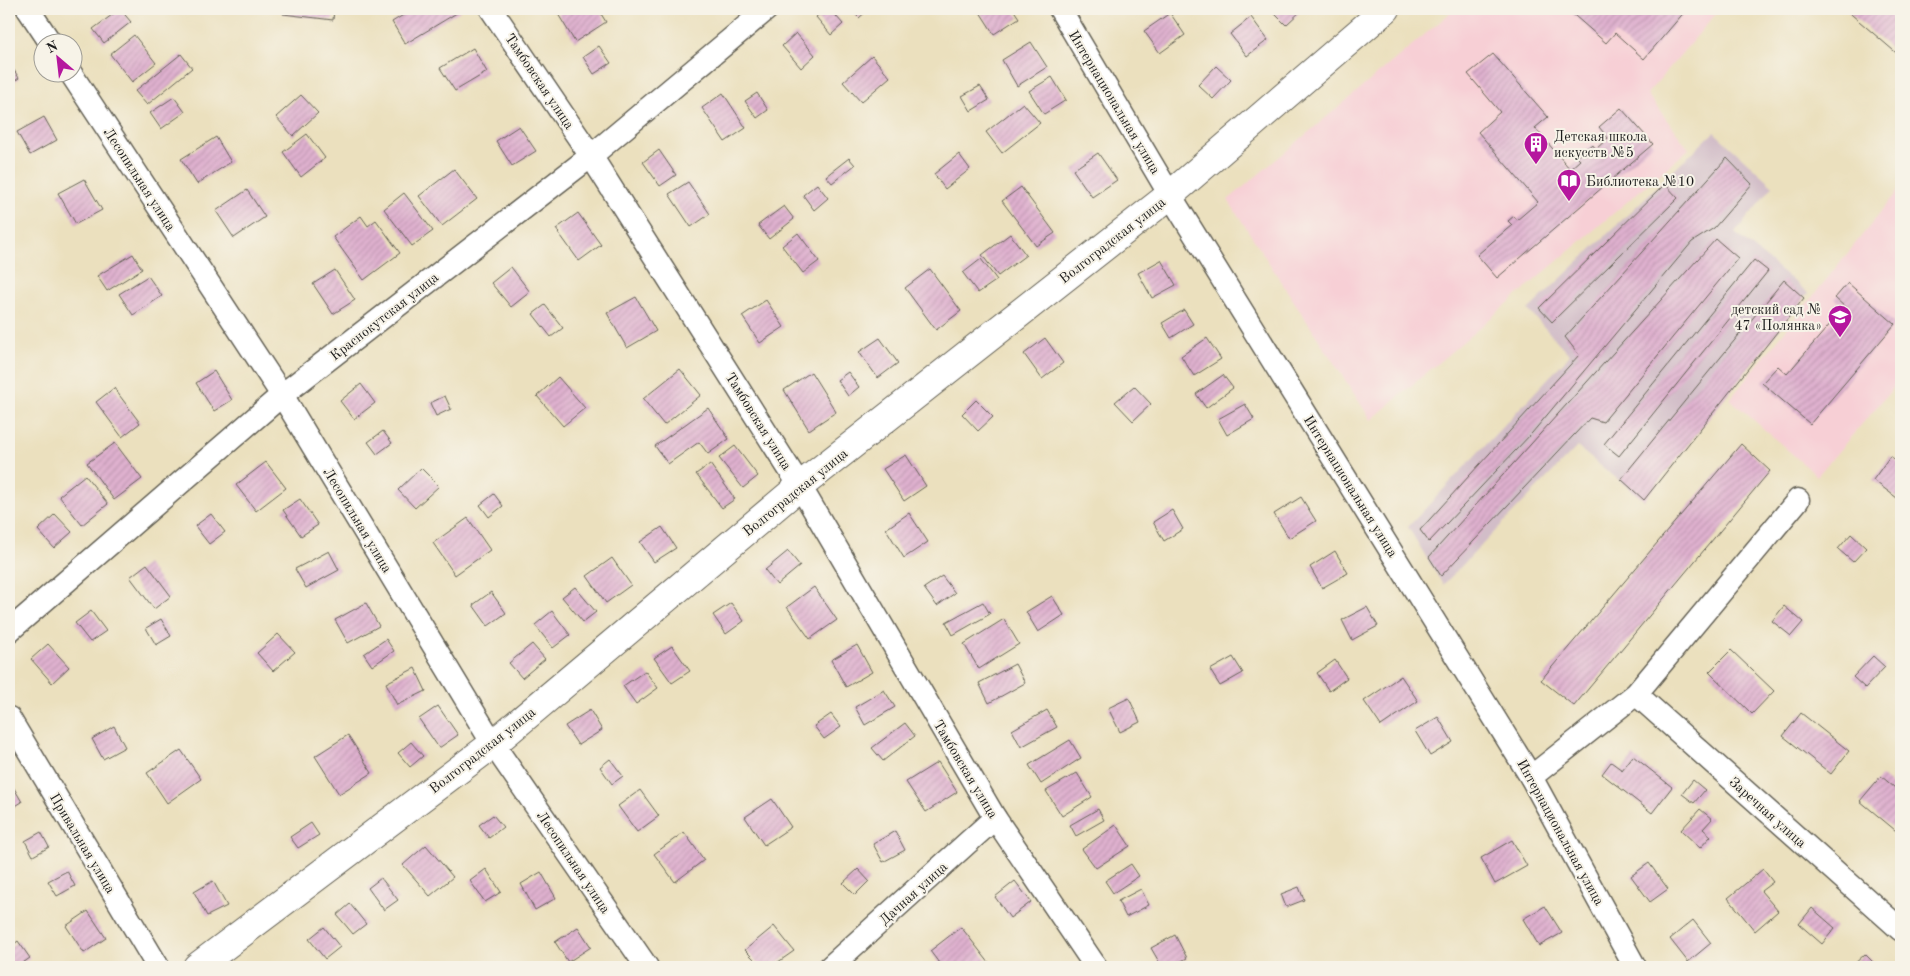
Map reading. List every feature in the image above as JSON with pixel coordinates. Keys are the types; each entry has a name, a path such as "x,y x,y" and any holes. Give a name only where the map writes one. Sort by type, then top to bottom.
{"street":[{"path":"28,9 43,32"},
{"name":"Тамбовская улица","path":"490,9 591,156 800,486 995,818 1096,967"},
{"name":"Краснокутская улица","path":"9,631 282,395 591,156 767,9"},
{"name":"Интернациональная улица","path":"1060,9 1170,195 1531,777 1635,967"},
{"name":"Волгоградская улица","path":"197,967 493,744 800,486 1170,195 1386,9"},
{"name":"Лесопильная улица","path":"77,82 282,395 493,744 647,967"},
{"path":"1531,777 1636,694 1798,500"},
{"name":"Заречная улица","path":"1636,694 1901,930"},
{"name":"Привальная улица","path":"9,718 158,967"},
{"name":"Дачная улица","path":"830,967 995,818"}],"shaded area":[{"path":"1455,9 1720,9 1647,94 1689,149 1371,420 1228,200"},
{"path":"1714,132 1773,186 1735,233 1808,293 1644,500 1577,447 1443,585 1408,527 1570,355 1528,310"},
{"name":"детский сад № 47 «Полянка»","path":"1901,187 1901,379 1817,476 1730,399"}],"building":[{"path":"120,9 131,22 104,43 93,29"},
{"path":"283,9 334,9 333,20 283,14"},
{"path":"413,9 459,9 460,11 405,44 392,22"},
{"path":"566,9 598,9 606,22 575,42 558,14"},
{"path":"825,9 830,9 843,24 831,35 816,17"},
{"path":"850,9 869,9 859,18"},
{"path":"978,9 1013,9 1019,18 994,34"},
{"path":"1270,9 1303,9 1286,25"},
{"path":"1567,9 1687,9 1644,59 1615,33 1606,43"},
{"path":"1845,9 1901,9 1901,57"},
{"path":"1170,13 1185,35 1160,53 1144,31"},
{"path":"1251,17 1268,40 1247,56 1230,34"},
{"path":"796,33 815,55 801,68 782,46"},
{"path":"134,35 156,63 132,82 110,54"},
{"path":"1031,42 1047,67 1017,86 1002,60"},
{"path":"599,46 611,63 594,74 583,57"},
{"path":"473,48 487,72 455,91 440,68"},
{"path":"181,54 192,68 147,105 135,91"},
{"name":"Детская школа искусств №5","path":"1493,54 1548,117 1535,128 1570,169 1580,160 1577,157 1592,144 1596,149 1608,138 1599,127 1621,108 1653,144 1497,278 1477,255 1512,225 1508,221 1514,216 1517,220 1538,202 1478,132 1500,112 1468,74"},
{"path":"872,56 890,77 861,102 843,82"},
{"path":"9,65 19,78 9,85"},
{"path":"1216,66 1231,80 1213,99 1198,85"},
{"path":"1052,77 1066,100 1044,114 1029,91"},
{"path":"980,86 989,100 971,111 962,96"},
{"path":"723,93 746,128 725,142 702,108"},
{"path":"757,93 768,110 757,118 745,101"},
{"path":"301,95 318,113 293,136 276,117"},
{"path":"174,97 185,112 161,129 150,113"},
{"path":"1023,103 1040,123 1002,153 986,132"},
{"path":"44,117 57,140 30,155 17,132"},
{"path":"519,126 536,151 512,166 496,141"},
{"path":"307,134 325,158 301,177 283,152"},
{"path":"216,137 231,162 197,184 181,159"},
{"path":"659,150 676,175 660,186 643,162"},
{"path":"1098,153 1117,180 1092,197 1073,170"},
{"path":"959,154 970,169 945,189 934,174"},
{"path":"849,158 855,165 832,183 826,176"},
{"path":"1727,158 1752,184 1714,228 1692,242 1532,433 1429,542 1420,530 1579,355 1565,337"},
{"path":"454,169 477,199 442,226 419,196"},
{"path":"84,179 102,210 76,224 58,193"},
{"path":"688,182 710,214 691,227 669,194"},
{"path":"817,184 828,198 814,210 803,195"},
{"path":"1665,184 1678,198 1552,322 1539,308"},
{"path":"1021,187 1055,233 1036,246 1002,201"},
{"path":"247,190 265,217 234,238 216,211"},
{"path":"404,193 433,231 412,246 384,209"},
{"path":"784,206 794,219 769,239 758,225"},
{"path":"578,213 601,245 579,261 556,229"},
{"path":"361,216 368,226 376,220 400,253 364,280 333,237"},
{"path":"798,233 819,261 803,273 782,246"},
{"path":"1010,234 1026,255 998,276 982,255"},
{"path":"1716,239 1738,258 1603,422 1590,418 1441,576 1429,557"},
{"path":"133,254 142,269 107,291 97,276"},
{"path":"981,259 997,280 978,293 963,273"},
{"path":"1161,260 1176,285 1152,298 1138,273"},
{"path":"1754,260 1768,271 1619,456 1604,444"},
{"path":"511,267 530,292 511,307 491,283"},
{"path":"930,269 961,311 936,330 905,288"},
{"path":"335,270 355,300 333,314 313,284"},
{"path":"148,276 162,296 133,315 119,294"},
{"path":"1784,280 1804,298 1644,500 1621,479"},
{"path":"1848,283 1895,324 1810,424 1762,383 1778,366 1787,374 1845,307 1835,298"},
{"path":"636,297 656,331 627,348 607,313"},
{"path":"766,300 784,327 760,343 742,316"},
{"path":"545,305 563,328 551,337 533,314"},
{"path":"1184,310 1193,324 1171,338 1162,323"},
{"path":"880,338 898,363 878,378 859,352"},
{"path":"1045,338 1063,363 1042,379 1024,354"},
{"path":"1207,338 1221,359 1194,376 1181,356"},
{"path":"680,369 701,395 664,425 643,399"},
{"path":"214,371 232,400 214,411 196,383"},
{"path":"811,372 836,412 809,430 784,390"},
{"path":"848,372 859,387 848,396 837,380"},
{"path":"1223,375 1233,388 1206,408 1196,394"},
{"path":"558,377 585,408 563,426 537,396"},
{"path":"361,384 375,403 354,419 340,401"},
{"path":"1134,386 1151,404 1133,421 1115,402"},
{"path":"114,388 140,423 122,437 96,402"},
{"path":"445,396 451,409 436,416 430,403"},
{"path":"976,400 993,417 978,431 962,414"},
{"path":"1245,404 1254,419 1227,435 1218,419"},
{"path":"708,408 729,439 708,454 699,442 668,464 655,446"},
{"path":"383,431 392,443 377,454 368,442"},
{"path":"115,443 142,479 114,500 87,463"},
{"path":"1741,444 1770,471 1574,706 1541,680"},
{"path":"735,446 758,476 743,488 719,458"},
{"path":"906,455 926,486 904,501 883,469"},
{"path":"1890,456 1901,464 1901,501 1873,480"},
{"path":"266,462 286,488 256,511 236,485"},
{"path":"710,464 735,499 722,508 696,474"},
{"path":"421,468 439,486 415,508 398,490"},
{"path":"85,475 108,504 82,525 59,496"},
{"path":"494,494 503,506 489,517 480,505"},
{"path":"1301,497 1316,521 1289,538 1274,514"},
{"path":"300,499 318,525 301,536 283,510"},
{"path":"1172,510 1183,529 1164,541 1153,522"},
{"path":"909,513 928,542 904,558 886,529"},
{"path":"55,514 72,532 54,548 38,530"},
{"path":"211,514 225,532 209,544 195,526"},
{"path":"468,518 490,550 455,575 433,543"},
{"path":"662,527 676,548 654,562 640,542"},
{"path":"1851,534 1866,548 1853,562 1838,549"},
{"path":"329,551 339,570 306,588 295,569"},
{"path":"788,551 800,566 777,585 765,570"},
{"path":"1335,551 1348,573 1322,588 1310,567"},
{"path":"612,558 631,585 606,603 587,576"},
{"path":"147,564 171,596 154,609 130,577"},
{"path":"942,576 955,593 937,606 924,588"},
{"path":"575,587 596,612 583,622 562,597"},
{"path":"814,587 837,620 810,639 787,607"},
{"path":"491,592 506,613 488,626 473,605"},
{"path":"1052,596 1064,615 1038,632 1026,612"},
{"path":"983,602 990,614 953,635 946,622"},
{"path":"366,603 379,626 348,643 335,620"},
{"path":"731,603 744,621 726,634 713,615"},
{"path":"1784,606 1803,622 1791,636 1772,621"},
{"path":"1367,607 1378,626 1352,640 1342,620"},
{"path":"91,611 106,631 90,642 75,623"},
{"path":"552,611 570,635 553,648 535,625"},
{"path":"161,619 171,636 156,645 146,628"},
{"path":"1004,619 1019,644 979,669 964,644"},
{"path":"278,634 295,652 273,671 257,653"},
{"path":"386,639 394,651 372,666 364,654"},
{"path":"48,644 69,667 52,683 31,659"},
{"path":"532,644 545,659 522,678 509,663"},
{"path":"857,645 872,672 846,687 831,660"},
{"path":"672,646 690,671 672,683 654,658"},
{"path":"1731,650 1774,691 1752,714 1709,672"},
{"path":"1873,656 1885,667 1865,688 1853,677"},
{"path":"1233,657 1243,673 1220,686 1210,670"},
{"path":"1335,660 1347,678 1329,691 1317,673"},
{"path":"1015,664 1025,683 989,703 979,683"},
{"path":"415,668 426,691 397,705 386,683"},
{"path":"645,671 658,688 636,704 623,686"},
{"path":"1401,676 1418,701 1381,726 1364,701"},
{"path":"884,690 895,707 865,725 855,707"},
{"path":"1129,698 1140,722 1120,732 1108,708"},
{"path":"438,706 458,735 439,748 419,719"},
{"path":"590,710 602,730 578,745 565,726"},
{"path":"1047,710 1057,727 1021,747 1012,730"},
{"path":"1801,713 1849,751 1831,774 1783,736"},
{"path":"831,714 841,727 824,739 814,726"},
{"path":"1438,717 1453,742 1430,756 1415,731"},
{"path":"905,723 915,736 883,761 872,748"},
{"path":"114,726 125,747 103,759 92,739"},
{"path":"348,735 372,773 339,794 315,756"},
{"path":"1070,740 1081,758 1041,784 1029,765"},
{"path":"411,742 423,756 410,767 398,753"},
{"path":"181,750 201,779 167,803 147,773"},
{"path":"1633,756 1672,787 1652,813 1602,774 1611,762 1622,770"},
{"path":"610,759 623,776 612,784 600,767"},
{"path":"938,762 957,792 926,812 906,782"},
{"path":"1077,773 1092,797 1062,816 1046,791"},
{"path":"1881,776 1901,793 1901,835 1860,801"},
{"path":"1693,780 1705,790 1694,803 1682,794"},
{"path":"11,783 22,802 9,810 9,784"},
{"path":"640,790 659,816 637,832 618,806"},
{"path":"772,799 791,827 764,845 745,817"},
{"path":"1098,809 1104,820 1076,836 1070,825"},
{"path":"1700,809 1712,819 1703,829 1711,836 1700,848 1681,830"},
{"path":"493,815 503,827 489,838 479,825"},
{"path":"311,823 319,835 298,848 290,837"},
{"path":"1116,825 1130,846 1096,868 1082,849"},
{"path":"895,831 905,850 883,862 873,844"},
{"path":"41,832 49,847 33,856 25,841"},
{"path":"684,832 704,860 675,882 654,854"},
{"path":"1512,840 1527,866 1495,884 1481,858"},
{"path":"426,845 453,877 430,896 403,865"},
{"path":"1649,863 1668,889 1650,902 1631,876"},
{"path":"1131,864 1139,876 1113,893 1105,881"},
{"path":"486,869 501,892 485,902 470,881"},
{"path":"858,869 869,881 855,895 843,883"},
{"path":"1763,869 1773,882 1761,891 1778,911 1755,931 1728,898"},
{"path":"67,871 75,886 57,896 48,881"},
{"path":"541,872 556,898 535,910 521,884"},
{"path":"381,878 398,900 384,910 368,888"},
{"path":"213,881 227,906 207,916 194,892"},
{"path":"1015,881 1031,902 1010,918 995,897"},
{"path":"1299,887 1304,900 1286,907 1281,894"},
{"path":"1141,889 1149,905 1126,917 1118,901"},
{"path":"350,904 366,924 353,934 337,915"},
{"path":"1545,906 1562,933 1539,946 1523,919"},
{"path":"1812,908 1835,928 1822,944 1799,924"},
{"path":"88,911 106,938 84,953 66,926"},
{"path":"1693,920 1711,943 1688,962 1670,939"},
{"path":"774,926 794,951 771,967 762,967 745,950"},
{"path":"324,927 340,947 325,959 309,939"},
{"path":"578,927 591,947 568,962 555,942"},
{"path":"961,927 990,964 985,967 942,967 930,951"},
{"path":"1175,935 1187,958 1170,967 1162,967 1151,948"},
{"path":"18,941 30,958 17,967 9,967 9,948"},
{"path":"1865,954 1878,967 1851,967"}],"place":[{"name":"Детская школа искусств №5","path":"1536,165"},
{"name":"Библиотека №10","path":"1569,202"},
{"name":"детский сад № 47 «Полянка»","path":"1840,338"}]}
